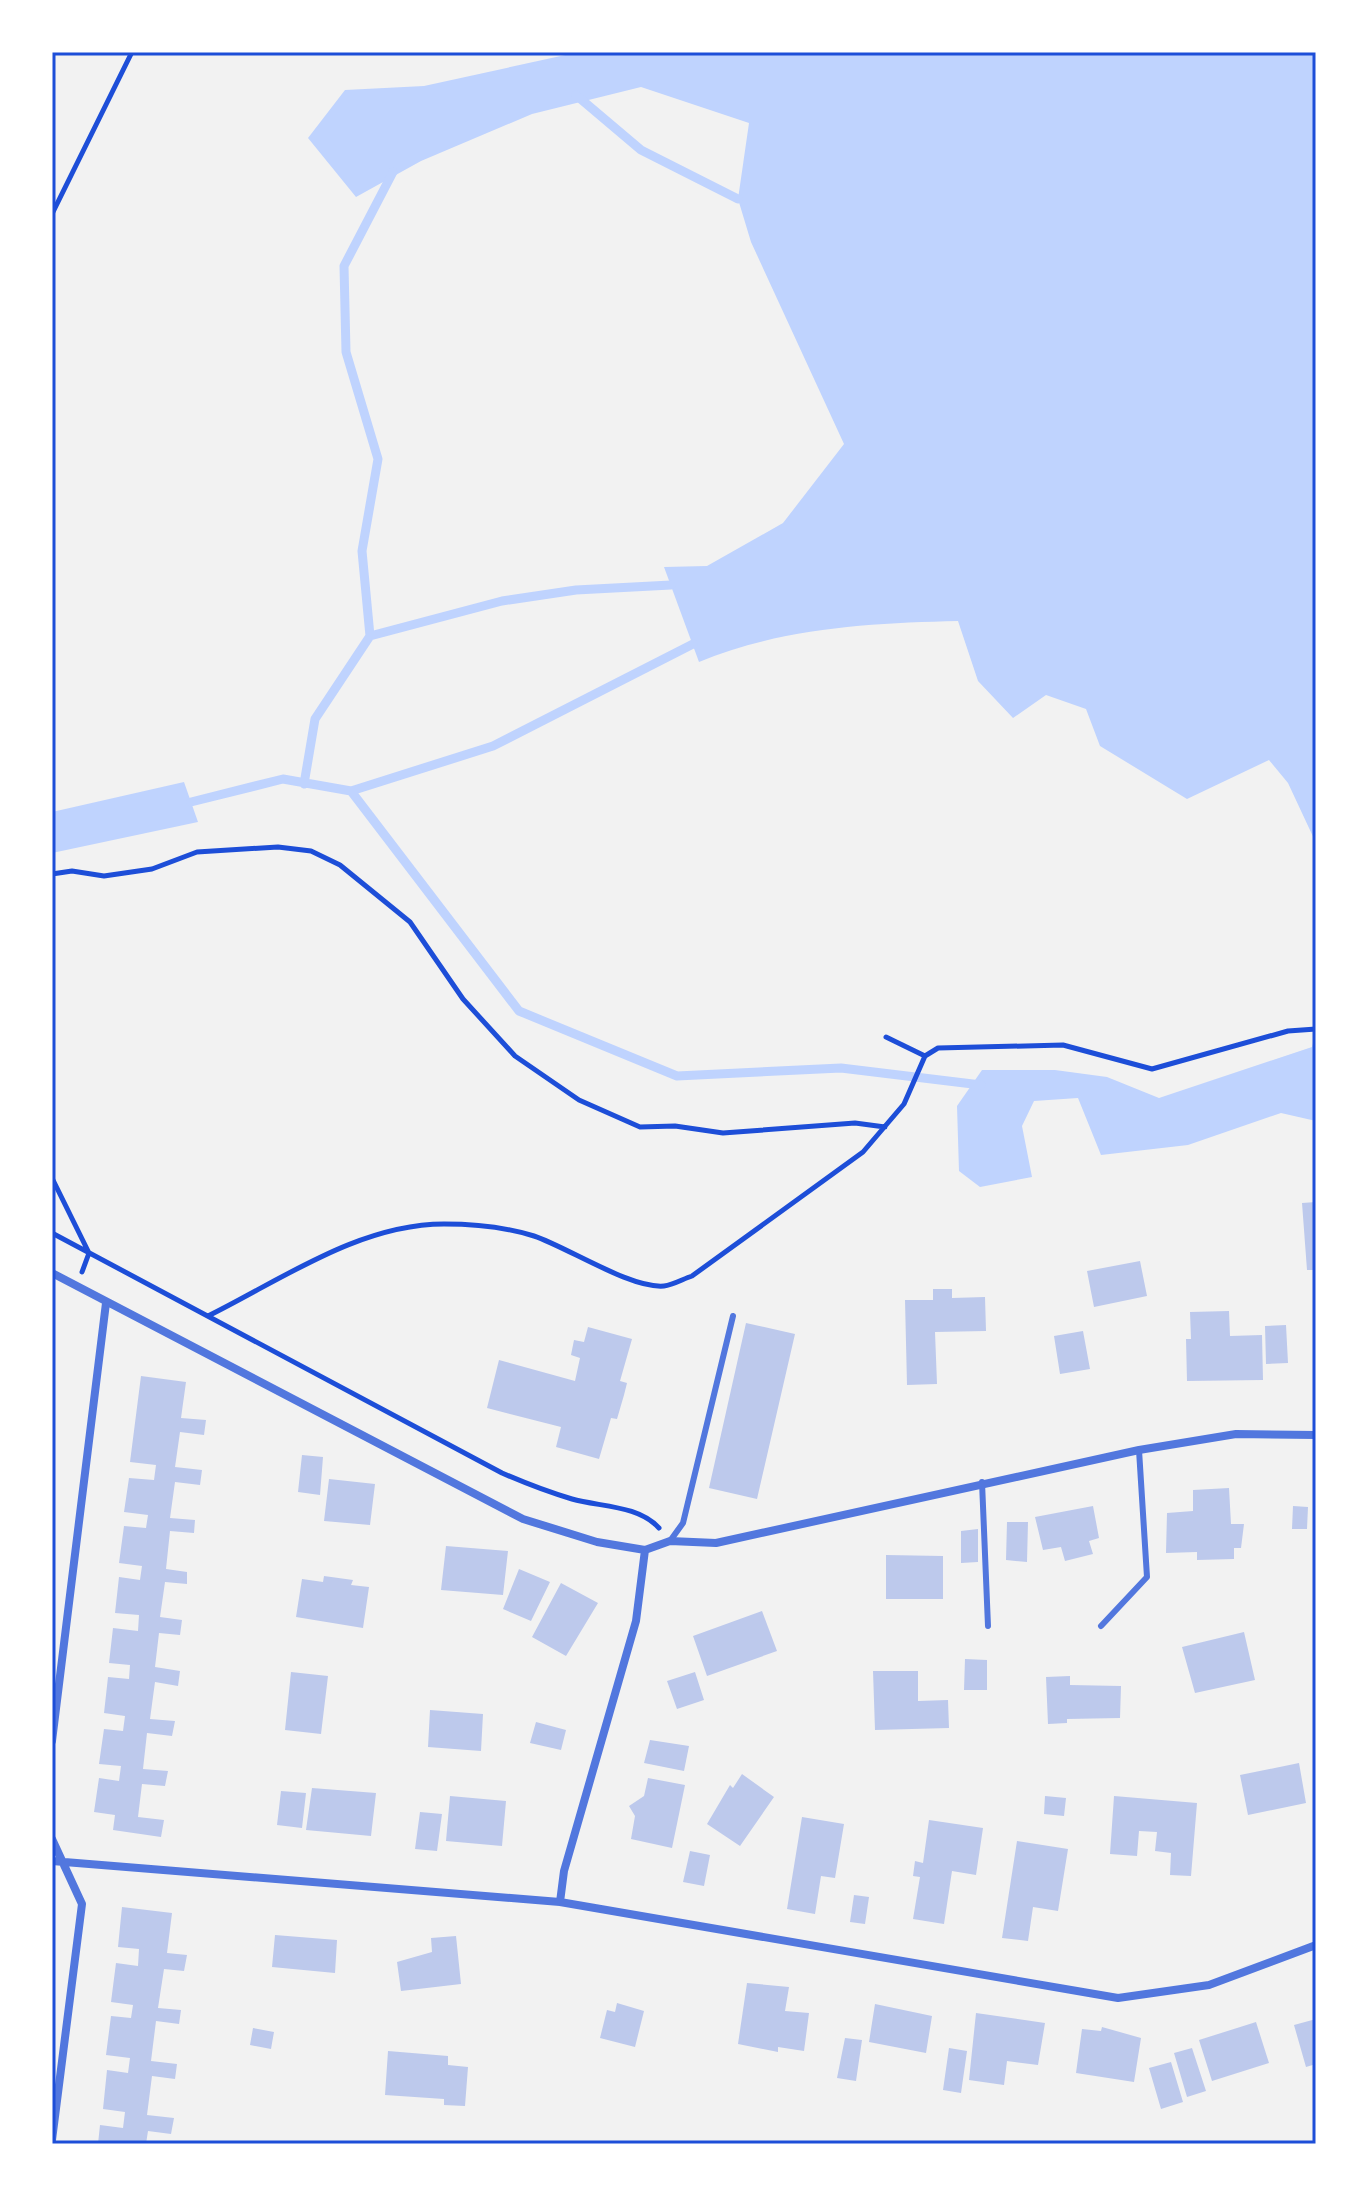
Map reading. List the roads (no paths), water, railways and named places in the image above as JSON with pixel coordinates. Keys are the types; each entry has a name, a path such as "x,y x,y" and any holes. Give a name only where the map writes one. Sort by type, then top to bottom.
{"street":[{"path":"52,1273 425,1465 523,1519 597,1542 645,1550 670,1541 716,1543 982,1482 1139,1450 1236,1434 1316,1435"},
{"path":"52,1741 106,1303"},
{"path":"560,1902 564,1871 636,1621 645,1550"},
{"path":"52,1839 57,1860 82,1904 52,2140"},
{"path":"57,1860 560,1902 1118,1998 1209,1985 1316,1945"}],"lane":[{"path":"670,1541 683,1523 733,1316"},
{"path":"1101,1626 1147,1577 1139,1450"},
{"path":"982,1482 988,1626"}],"water":[{"path":"579,52 1316,52 1316,843 1288,783 1269,760 1187,799 1100,746 1086,709 1046,695 1013,718 978,681 958,621 892,623 794,635 699,662 664,567 707,566 783,523 844,444 751,242 738,199 749,123 641,87 532,114 421,161 356,197 308,138 345,90 424,86"},
{"path":"184,782 198,822 52,853 52,812"},
{"path":"1316,1031 1316,1121 1281,1113 1188,1145 1101,1155 1078,1098 1034,1101 1022,1126 1032,1177 980,1187 959,1171 957,1106 982,1070 1055,1070 1107,1077 1159,1098 1312,1047"}],"waterway":[{"path":"576,95 641,150 738,199"},
{"path":"304,784 315,719 370,636 362,551 378,459 346,352 344,266 393,172"},
{"path":"370,636 502,601 576,590 671,585"},
{"path":"351,791 493,746 693,644"},
{"path":"191,802 283,779 351,791 519,1011 677,1076 841,1068 981,1085"}]}
